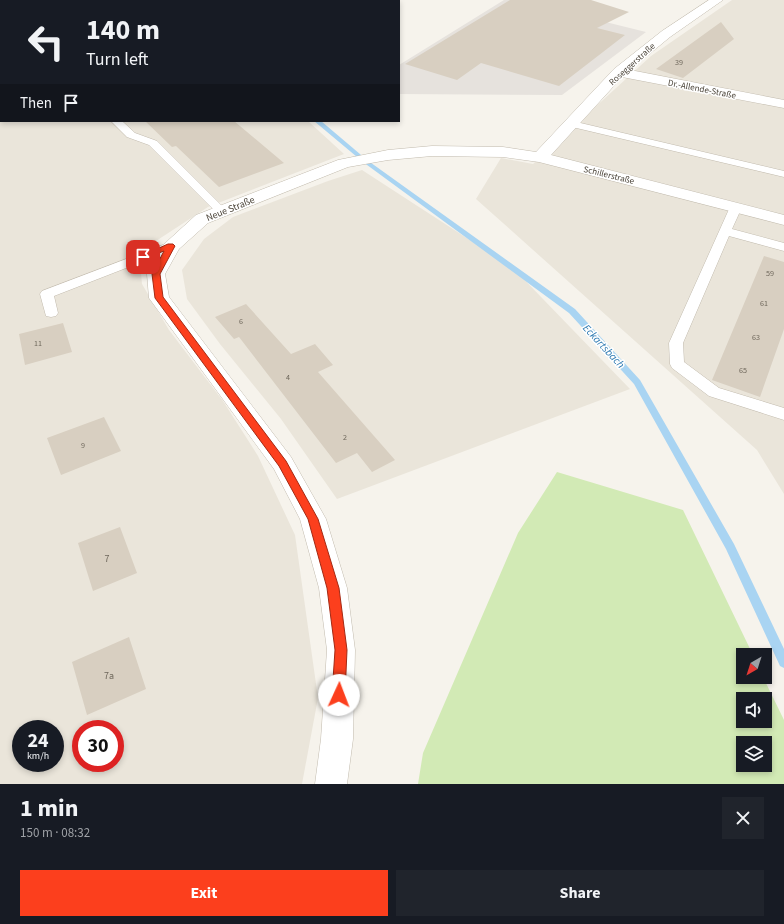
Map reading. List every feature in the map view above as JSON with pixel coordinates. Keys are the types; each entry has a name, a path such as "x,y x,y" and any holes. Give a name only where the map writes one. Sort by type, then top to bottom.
{"street":[{"name":"Roseggerstraße","path":"540,157 620,72 666,34 717,0"},
{"name":"Dr.-Allende-Straße","path":"620,72 784,104"},
{"name":"Neue Straße","path":"330,784 337,739 341,650 333,588 313,519 283,463 159,298 156,274 171,246 202,219 344,163 388,155 432,151"},
{"name":"Schillerstraße","path":"432,151 504,152 540,157 784,220"}],"lane":[{"path":"117,122 131,135 153,142 221,211"},
{"path":"572,124 784,174"},
{"path":"736,207 676,343 677,364 714,392 784,414"},
{"path":"725,231 784,247"},
{"path":"51,313 47,294 171,246"}],"shaded area":[{"path":"504,0 537,0 553,9 646,32 562,95 400,94 400,64"},
{"path":"732,0 784,0 784,494 757,450 476,199 501,158 533,164 651,56"},
{"path":"0,122 309,122 344,154 208,207 156,241 140,263 142,284 169,330 223,401 258,456 295,535 318,698 302,784 0,784"},
{"path":"362,170 513,268 630,389 337,499 281,419 220,344 187,299 182,270 204,239 233,217 328,181"}],"green space":[{"path":"557,472 683,510 750,648 736,648 736,684 766,684 770,692 736,692 736,728 772,728 772,695 784,720 784,784 418,784 423,753 518,533"}],"building":[{"path":"510,0 591,0 629,12 597,28 625,35 559,86 481,63 457,80 405,64"},
{"path":"721,22 734,39 683,78 656,69"},
{"path":"146,122 235,122 284,163 219,187 176,146 172,147"},
{"path":"764,256 784,262 784,329 760,397 712,380"},
{"path":"246,304 291,354 315,344 333,365 318,372 395,460 372,472 357,453 336,463 239,337 234,339 215,317"},
{"path":"63,323 72,352 25,365 19,334"},
{"path":"104,417 121,451 61,475 47,438"},
{"path":"120,527 137,573 93,591 78,543"},
{"path":"129,637 146,689 87,715 72,662"}],"waterway":[{"name":"Eckartsbach","path":"318,122 365,161 572,311 637,382 730,547 784,662"}],"route":[{"path":"143,257 171,246 156,274 159,298 283,463 313,519 333,588 341,650 339,695"}]}
